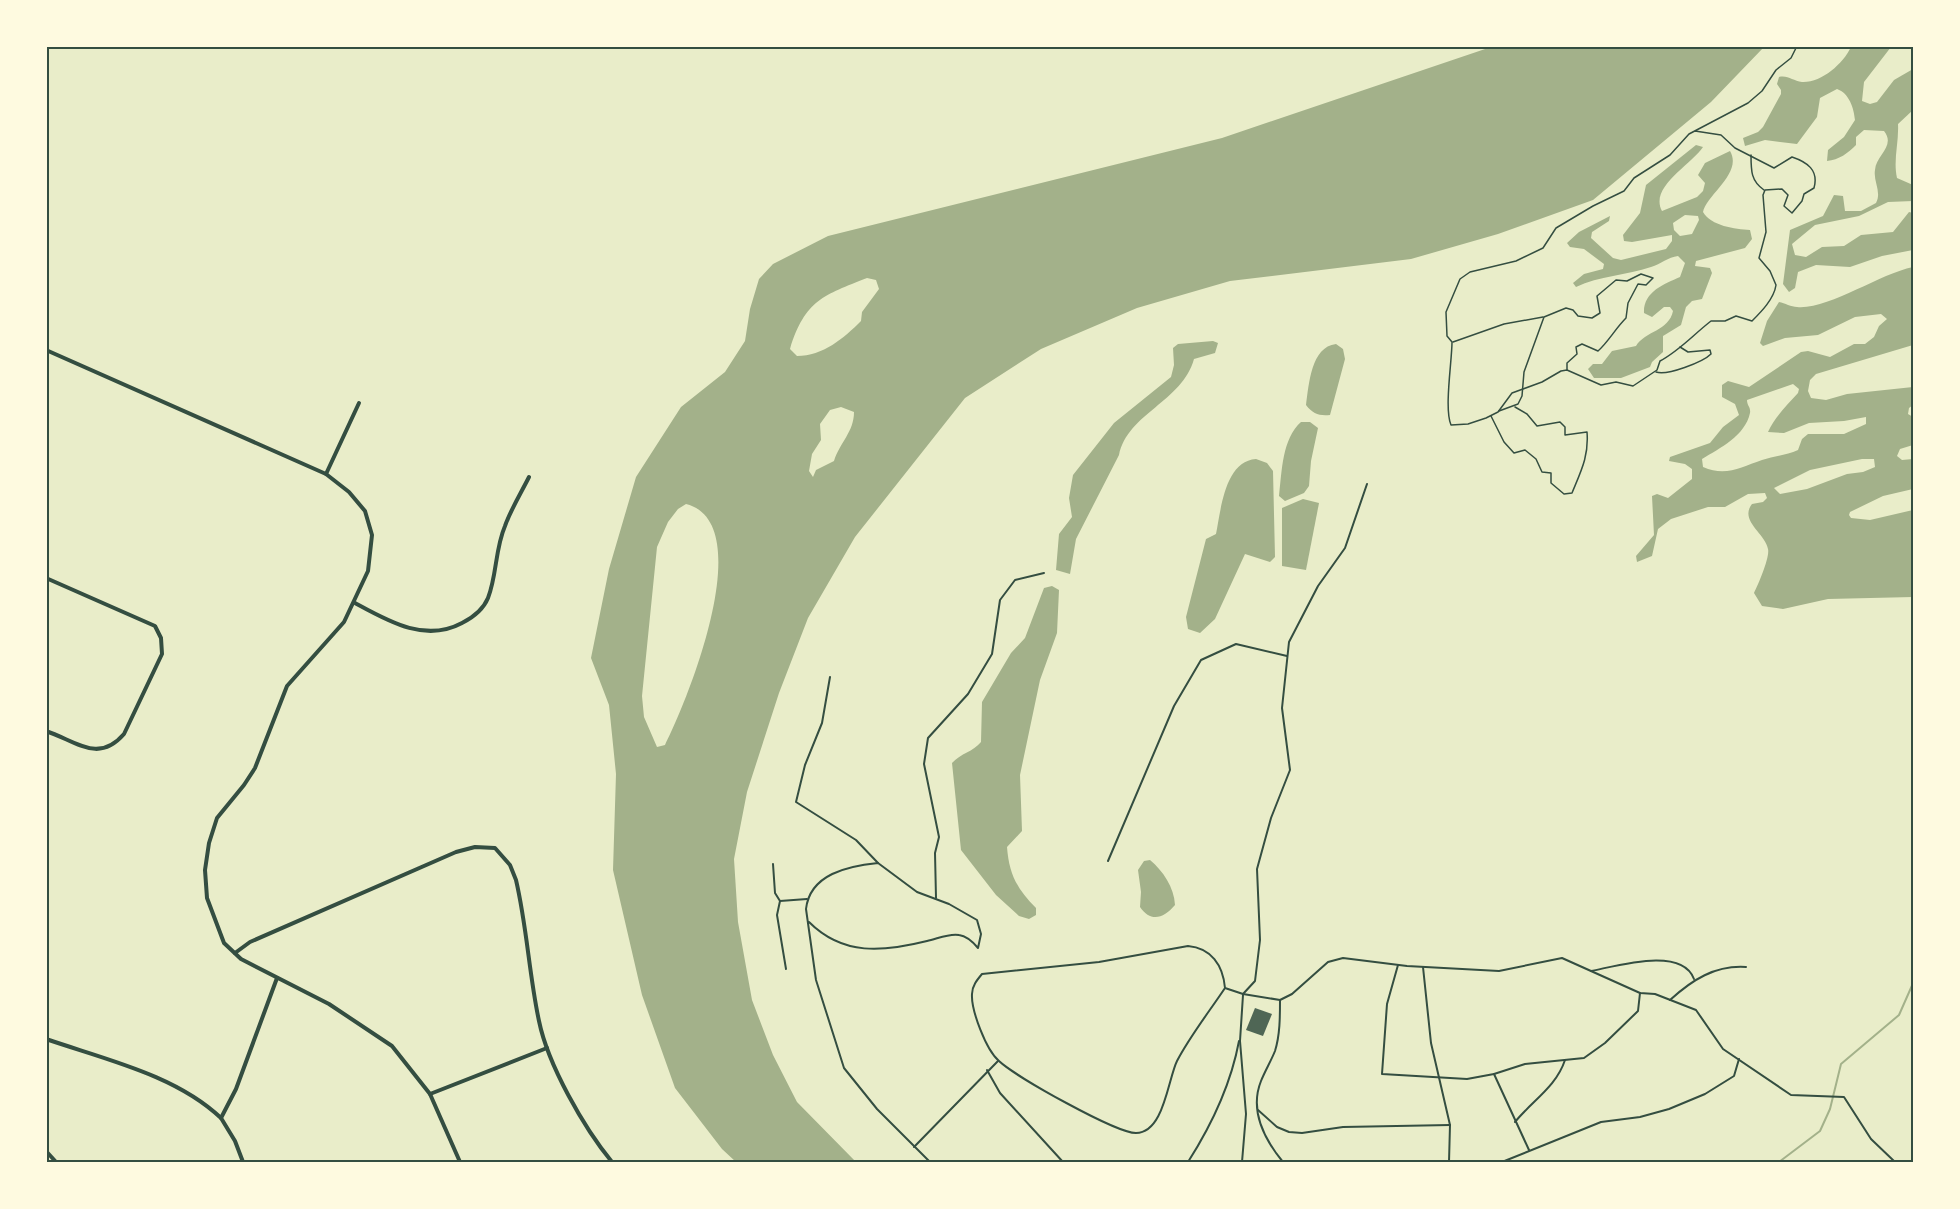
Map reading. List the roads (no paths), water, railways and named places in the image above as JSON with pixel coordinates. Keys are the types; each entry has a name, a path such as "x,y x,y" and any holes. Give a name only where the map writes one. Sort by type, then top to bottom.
{"street":[{"path":"46,350 326,474 349,492 365,510 372,535 368,571 355,603 339,629 287,686 255,768 217,818 209,843 205,870 207,898 224,943 235,953 277,978 340,1010 392,1046 430,1094 460,1162"},
{"path":"326,474 359,402"},
{"path":"355,603 398,624 428,632 450,630 478,613 489,595 504,526 529,477"},
{"path":"46,578 155,627 161,638 162,654 124,734 114,745 101,750 87,748 46,731"},
{"path":"235,953 250,942 456,852 485,846 495,848 510,865 519,895 539,1022 547,1048 579,1116 612,1162"},
{"path":"222,1118 237,1089 277,978"},
{"path":"46,1039 169,1082 198,1098 222,1118 235,1141 243,1162"},
{"path":"430,1094 547,1048"},
{"path":"46,1151 56,1162"}],"lane":[{"path":"1242,1162 1246,1114 1240,1035 1243,994 1255,981 1260,940 1257,869 1271,818 1290,770 1282,708 1289,642 1318,586 1345,548 1367,484"},
{"path":"936,898 935,853 939,837 924,764 928,738 968,694 992,654 999,600 1015,580 1044,573"},
{"path":"1108,861 1151,765 1174,706 1200,660 1236,644 1287,656"},
{"path":"809,922 833,942 848,947 900,947 959,935 971,940 978,948 981,934 977,920 936,898 917,892 878,863 856,840 796,802 805,765 822,723 830,677"},
{"path":"878,863 844,869 827,877 813,888 807,899 816,980 844,1068 877,1109 930,1162"},
{"path":"772,864 775,893 780,901 777,915 786,969"},
{"path":"780,901 807,899"},
{"path":"1188,946 1200,947 1210,954 1220,967 1225,988 1177,1062 1163,1108 1150,1128 1137,1133 1116,1126 1037,1088 998,1061 974,1010 972,993 975,982 982,974 1099,962 1188,946"},
{"path":"1225,988 1243,994 1280,1000 1292,994 1328,962 1343,958 1398,965 1499,971 1562,958 1640,993 1655,993 1696,1010 1723,1049 1791,1095 1844,1097 1871,1139 1895,1162"},
{"path":"1591,971 1664,959 1682,965 1692,973 1694,979"},
{"path":"1398,965 1387,1004 1383,1074 1467,1079 1494,1074 1525,1064 1584,1058 1605,1043 1638,1011 1640,993"},
{"path":"1670,1000 1694,979 1735,966 1746,967"},
{"path":"1423,967 1431,1043 1450,1125 1449,1162"},
{"path":"1280,1000 1279,1033 1275,1050 1260,1082 1258,1110 1264,1139 1283,1162"},
{"path":"1188,1162 1204,1137 1230,1075 1240,1035"},
{"path":"1502,1162 1601,1122 1640,1117 1669,1109 1705,1094 1734,1076 1739,1059"},
{"path":"1515,1122 1531,1102 1550,1088 1560,1073 1564,1060"},
{"path":"914,1147 998,1061"},
{"path":"987,1070 1000,1094 1064,1162"},
{"path":"1494,1074 1529,1150"},
{"path":"1258,1110 1277,1127 1290,1132 1343,1127 1450,1125"}],"waterway":[{"path":"1779,1162 1820,1131 1830,1109 1841,1064 1899,1015 1914,981"}]}
